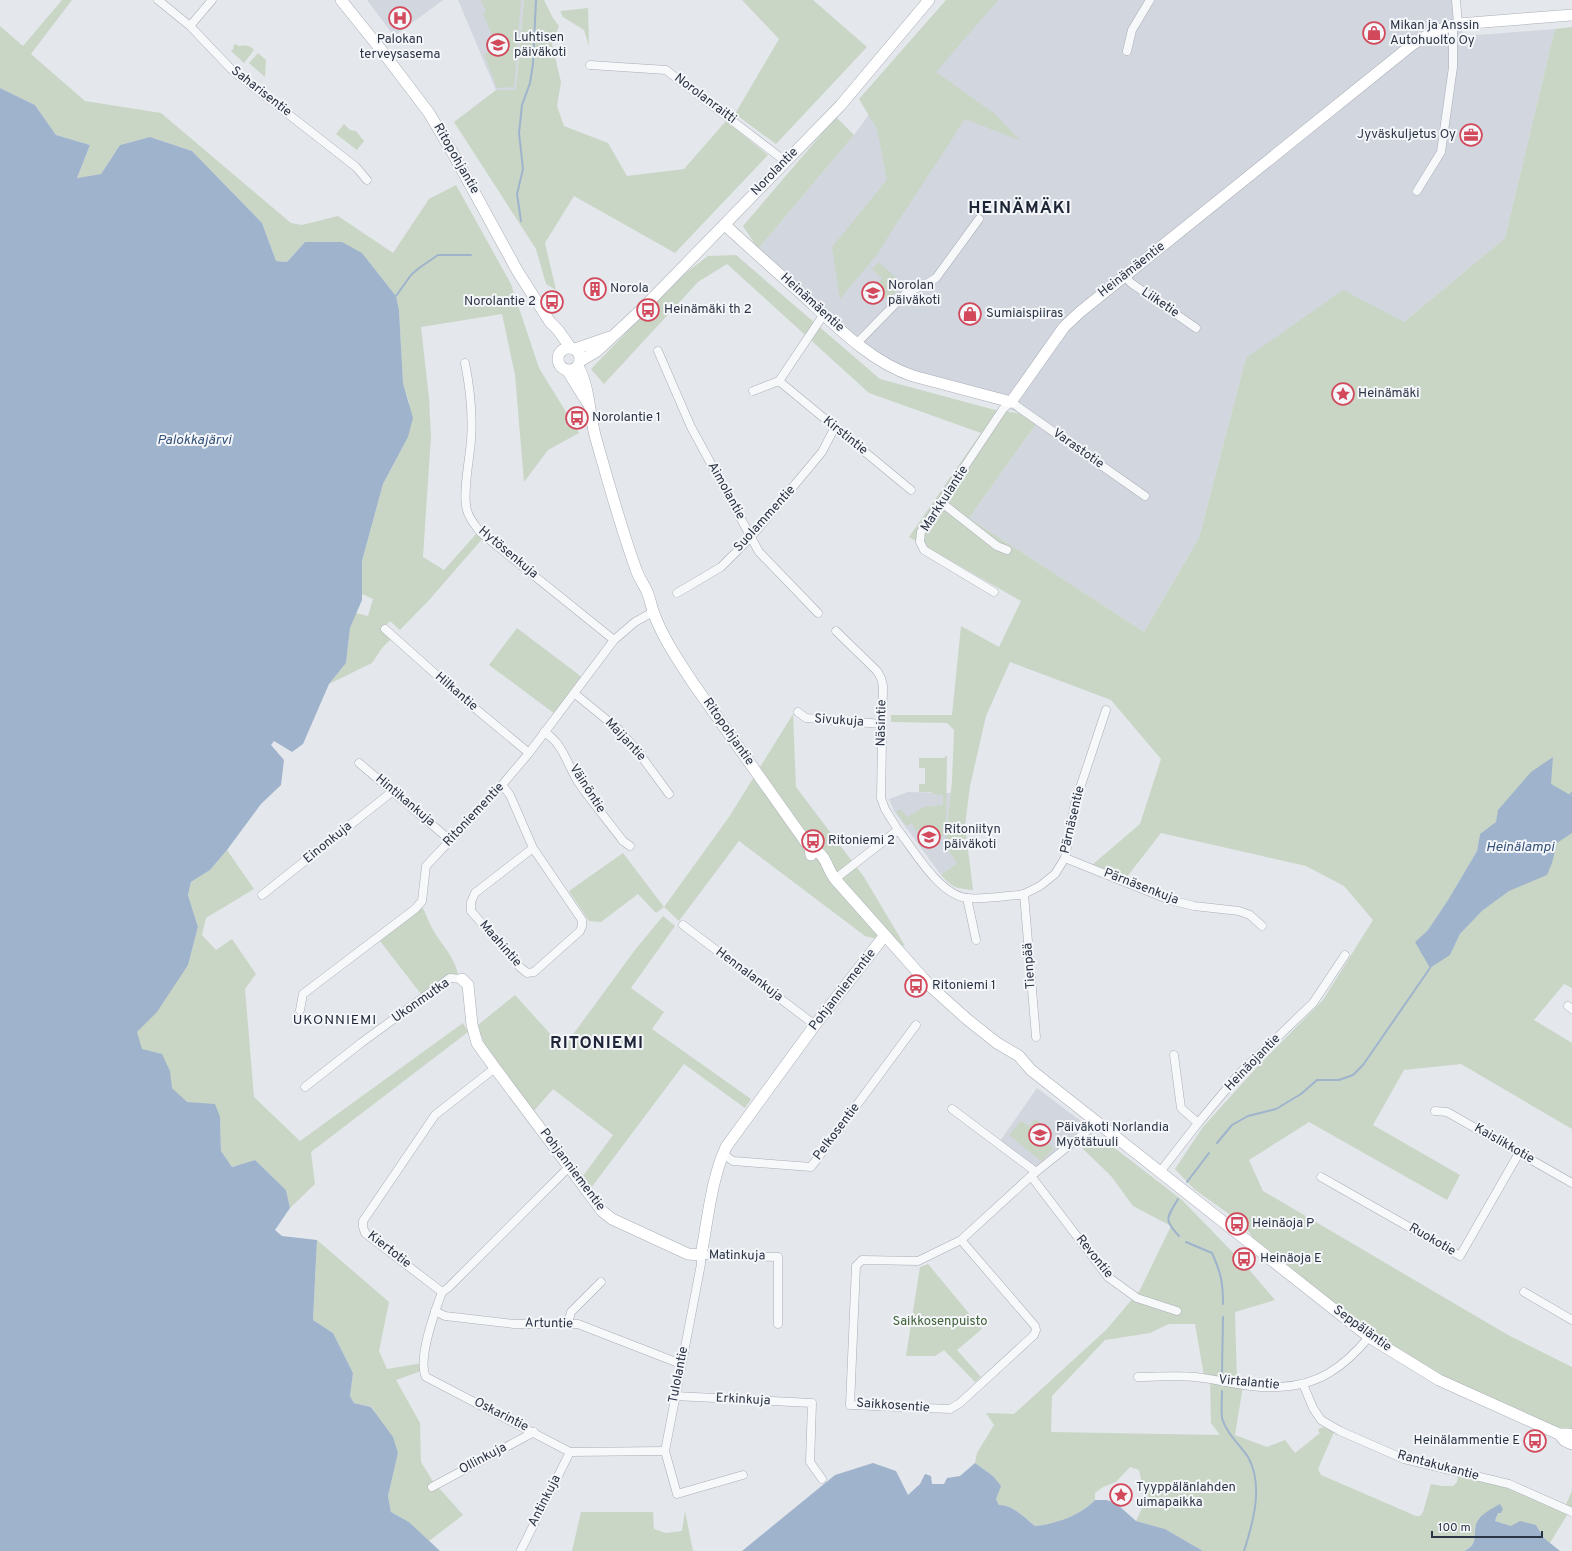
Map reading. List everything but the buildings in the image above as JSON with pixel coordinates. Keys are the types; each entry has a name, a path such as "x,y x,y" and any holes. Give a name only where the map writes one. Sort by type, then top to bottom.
{"street":[{"name":"Saharisentie","path":"158,0 190,26 232,71 356,167 367,180"},
{"path":"190,26 212,0"},
{"name":"Norolantie","path":"579,363 597,351 642,309 840,106 929,0"},
{"path":"1127,52 1132,30 1150,0"},
{"path":"1417,192 1441,152 1453,67 1456,0"},
{"name":"Ritopohjantie","path":"343,2 429,113 518,272 550,322 558,330 569,349"},
{"name":"Heinämäentie","path":"725,225 875,358 899,371 1011,402 1064,327 1080,312 1413,44 1435,31 1455,25 1572,15"},
{"name":"Norolanraitti","path":"590,65 666,70 785,161"},
{"path":"857,343 906,293 928,284 936,278 979,219"},
{"name":"Liiketie","path":"1125,276 1131,283 1196,328"},
{"path":"752,391 779,381 824,314"},
{"name":"Norolantie","path":"569,349 612,336"},
{"path":"569,349 579,354 579,363 574,369 567,370 561,367 558,360 569,349"},
{"name":"Aimolantie","path":"658,351 691,427 759,552 818,613"},
{"name":"Hytösenkuja","path":"466,363 471,411 471,438 466,498 466,509 470,519 481,533 614,640"},
{"name":"Ritopohjantie","path":"579,363 586,381 588,404 596,438 622,528 638,574 648,594 653,612 680,664 734,743 810,848 817,850 828,863 832,875 930,986 968,1020 997,1043 1018,1056 1031,1070 1185,1192"},
{"name":"Ritopohjantie","path":"567,370 588,404"},
{"name":"Kirstintie","path":"779,381 911,490"},
{"name":"Varastotie","path":"1011,402 1145,496"},
{"name":"Markkulantie","path":"994,592 924,550 920,542 921,532 942,503 1003,409 1011,402"},
{"name":"Suolammentie","path":"677,593 721,568 751,537 822,452 835,427"},
{"path":"942,503 998,546 1006,550"},
{"name":"Ritoniementie","path":"300,1010 303,994 415,909 422,900 426,866 502,785 529,753 614,640 634,622 653,612"},
{"name":"Hilkantie","path":"385,629 459,695 529,753"},
{"name":"Näsintie","path":"836,631 877,671 881,678 883,686 881,798 885,809 898,830"},
{"name":"Maijantie","path":"574,693 618,729 636,749 670,794"},
{"name":"Pärnäsentie","path":"898,830 942,887 954,895 967,898 1024,894 1040,886 1055,874 1065,858 1075,803 1106,710"},
{"name":"Sivukuja","path":"798,712 806,718 882,724"},
{"name":"Väinöntie","path":"544,732 553,737 562,750 578,781 623,841 630,846"},
{"name":"Hintikankuja","path":"359,763 450,840"},
{"name":"Maahintie","path":"502,785 510,796 532,848 582,920 580,931 534,972 527,973 520,967 472,911 471,902 475,893 532,848"},
{"name":"Einonkuja","path":"262,895 393,791"},
{"path":"832,875 898,830"},
{"name":"Pärnäsenkuja","path":"1065,858 1170,900 1194,906 1240,911 1250,915 1262,926"},
{"name":"Tienpää","path":"1024,894 1036,1037"},
{"path":"967,898 976,940"},
{"name":"Hennalankuja","path":"683,925 815,1025"},
{"name":"Pohjanniementie","path":"462,979 468,985 472,1025 477,1043 602,1211 612,1220 688,1254 701,1255 714,1183 726,1147 815,1025 885,935"},
{"name":"Heinäojantie","path":"1160,1172 1239,1074 1313,1003 1345,955"},
{"name":"Ukonmutka","path":"306,1087 361,1043 450,978 462,979"},
{"name":"Pelkosentie","path":"723,1154 733,1161 811,1167 916,1025"},
{"path":"1174,1055 1181,1108 1198,1123"},
{"name":"Kiertotie","path":"442,1292 365,1233 363,1221 435,1115 495,1068"},
{"name":"Revontie","path":"952,1109 1034,1174 1108,1277 1137,1298 1177,1311"},
{"name":"Kaislikkotie","path":"1435,1111 1447,1112 1572,1183"},
{"name":"Saikkosentie","path":"961,1240 1035,1326 1036,1330 1034,1335 960,1403 950,1409 850,1405 856,1266 862,1260 918,1260 961,1240 1034,1174 1097,1123"},
{"name":"Ruokotie","path":"1321,1177 1460,1256 1519,1153"},
{"path":"442,1292 448,1288 569,1167"},
{"name":"Seppäläntie","path":"1185,1192 1369,1337 1439,1380 1559,1434 1572,1435"},
{"name":"Matinkuja","path":"701,1255 778,1256 778,1324"},
{"name":"Tulolantie","path":"701,1255 701,1264 665,1452 677,1494 743,1475"},
{"path":"568,1323 571,1312 601,1282"},
{"name":"Oskarintie","path":"442,1292 435,1310 423,1363 426,1377 570,1452 665,1452"},
{"path":"1524,1292 1572,1320"},
{"name":"Artuntie","path":"435,1310 445,1316 514,1324 578,1324 681,1364"},
{"name":"Virtalantie","path":"1138,1377 1189,1376 1277,1388 1303,1384 1338,1368 1350,1358 1369,1337"},
{"name":"Rantakukantie","path":"1303,1384 1313,1408 1321,1420 1340,1431 1404,1459 1509,1484 1572,1512"},
{"name":"Erkinkuja","path":"675,1396 812,1403 810,1462 822,1479"},
{"name":"Ollinkuja","path":"432,1487 534,1432"},
{"name":"Seppäläntie","path":"1559,1434 1565,1441 1572,1444"},
{"name":"Antinkuja","path":"520,1550 570,1452"}],"shaded area":[{"name":"Palokan terveysasema","path":"367,0 443,0 394,36"},
{"name":"Luhtisen päiväkoti","path":"458,0 524,0 516,90 496,90"},
{"path":"952,0 1455,0 1456,22 1465,36 1555,29 1505,238 1404,322 1246,358 1199,538 1144,632 969,518 1036,424 1019,413 901,368 881,356 861,339 910,291 907,287 857,336 758,249 854,135"},
{"name":"Ritoniityn päiväkoti","path":"908,792 951,793 945,846 957,863 941,875 894,811 889,799"},
{"name":"Päiväkoti Norlandia Myötätuuli","path":"1037,1088 1086,1125 1033,1170 998,1144"}],"green space":[{"path":"62,0 72,0 31,54 85,101 161,113 291,223 302,225 338,216 393,253 429,199 456,185 511,284 539,368 579,433 548,450 524,482 515,375 502,314 421,327 429,398 431,436 423,557 444,570 477,533 483,538 430,599 400,630 390,621 384,627 392,638 382,648 372,663 329,684 346,663 350,628 356,613 368,616 373,599 362,594 362,561 383,484 408,437 409,402 403,383 399,310 396,296 362,253 305,242 287,262 276,261 262,223 192,151 150,137 120,145 101,174 77,178 90,145 56,135 35,105 0,88 0,26 23,46"},
{"name":"Luhtisen päiväkoti","path":"481,0 521,0 514,87 497,88 484,54 498,49 483,14 486,12"},
{"path":"524,0 544,0 559,26 552,44 561,82 557,106 564,126 608,143 627,176 684,169 726,121 768,155 675,253 574,196 545,243 556,290 546,284 536,249 454,122 496,90 516,90"},
{"path":"742,0 813,0 867,47 776,144 735,114 779,39"},
{"path":"946,0 998,0 936,72 995,114 1021,141 965,119 875,257 840,299 832,247 887,180 877,129 859,99"},
{"path":"588,8 589,46 584,30 563,17 560,11"},
{"path":"1572,27 1572,988 1564,984 1534,1020 1572,1043 1572,1129 1461,1064 1404,1070 1373,1125 1460,1175 1447,1200 1309,1122 1249,1160 1263,1191 1508,1335 1572,1367 1572,1432 1530,1417 1462,1387 1363,1328 1253,1238 1243,1224 1194,1189 1175,1169 1203,1127 1257,1067 1323,1000 1373,920 1344,886 1306,866 1161,833 1126,878 1092,865 1140,824 1161,759 1111,700 1010,662 986,716 970,786 965,826 973,890 955,887 941,875 957,863 945,846 952,781 954,730 947,723 891,722 891,715 952,715 961,626 999,647 1021,601 909,537 981,433 869,393 727,264 698,282 604,384 591,369 679,278 708,256 736,255 880,379 995,410 1019,413 1036,424 969,518 1144,632 1199,538 1246,358 1343,290 1404,322 1505,238 1555,29","holes":["1480,834 1483,910 1460,934 1450,955 1415,942 1428,930 1448,900 1477,851"]},
{"path":"236,44 238,46 249,46 254,50 244,63 231,51 234,48 233,46"},
{"path":"258,53 266,60 265,77 249,63"},
{"path":"836,117 854,135 758,249 743,226"},
{"path":"344,124 350,130 356,131 364,141 357,150 336,134"},
{"path":"879,262 903,284 888,300 883,296 875,305 865,297 882,278 872,269"},
{"path":"517,628 583,678 555,714 489,665"},
{"path":"793,714 796,787 864,877 905,946 865,936 739,841 679,921 664,907 729,817"},
{"path":"945,756 947,756 946,825 944,835 931,844 919,829 916,831 911,823 907,826 896,812 900,809 908,817 923,807 943,805 943,795 932,794 932,792 919,792 919,784 925,784 925,768 919,768 919,758 945,758"},
{"path":"227,850 254,889 206,918 202,935 216,950 232,939 256,974 245,989 254,1097 300,1141 463,1023 468,1032 311,1152 315,1184 290,1208 286,1190 255,1160 232,1167 221,1151 220,1117 178,1112 127,1032 188,965 198,927 188,895 191,882 210,870"},
{"path":"623,853 664,907 656,913 638,894 601,922 589,921 569,891"},
{"path":"422,907 434,931 453,960 458,974 450,974 421,994 380,941"},
{"path":"663,916 675,926 631,988 664,1012 652,1029 751,1099 745,1108 684,1064 591,1188 583,1176 613,1135 553,1089 533,1112 508,1082 493,1060 478,1025 515,995 563,1048 635,950"},
{"path":"1035,1119 1053,1133 1045,1141 1054,1149 1041,1161 1009,1135 1021,1121 1029,1126"},
{"path":"1094,1138 1103,1139 1182,1200 1246,1266 1275,1300 1235,1312 1237,1382 1204,1376 1195,1324 1169,1324 1150,1333 1105,1340 1052,1396 1051,1432 1220,1435 1211,1423 1210,1380 1243,1386 1235,1435 1267,1447 1285,1440 1295,1453 1320,1433 1318,1431 1319,1429 1323,1427 1334,1432 1318,1469 1321,1475 1416,1516 1420,1516 1423,1512 1431,1484 1453,1486 1457,1482 1458,1476 1508,1487 1563,1511 1572,1491 1572,1512 1567,1515 1550,1543 1544,1538 1536,1525 1511,1526 1495,1521 1498,1513 1503,1509 1475,1527 1476,1535 1474,1541 1470,1547 1464,1551 1203,1551 1165,1529 1136,1521 1147,1497 1139,1470 1130,1467 1116,1482 1103,1487 1095,1493 1095,1500 1083,1510 1060,1521 1035,1526 1014,1509 999,1505 996,1499 993,1476 975,1463 977,1453 994,1425 986,1413 1014,1414 1106,1330 1140,1290 1171,1226 1133,1206 1111,1176 1082,1148"},
{"path":"317,1240 389,1302 379,1351 387,1369 423,1363 424,1370 396,1380 420,1423 421,1462 432,1480 463,1515 429,1541 409,1522 391,1512 388,1496 398,1453 372,1407 354,1403 350,1396 353,1373 333,1333 313,1320"},
{"name":"Saikkosenpuisto","path":"928,1264 982,1329 957,1350 981,1377 975,1382 944,1350 935,1356 906,1356 920,1267"},
{"path":"685,1511 693,1551 572,1551 581,1512 653,1512 654,1529 666,1533 682,1531"}],"water":[{"name":"Palokkajärvi","path":"0,88 35,105 56,135 90,145 77,178 101,174 120,145 150,137 192,151 262,223 276,261 287,262 305,242 342,242 362,253 396,296 399,310 403,383 413,418 408,437 383,484 362,561 362,600 350,628 346,663 329,684 303,744 292,752 274,741 271,745 284,760 281,785 261,804 227,850 210,870 191,882 188,895 198,927 188,965 157,1012 137,1032 142,1049 162,1054 170,1071 172,1088 187,1102 215,1104 220,1117 221,1151 232,1167 255,1160 286,1190 290,1208 275,1230 282,1236 317,1240 313,1320 333,1333 353,1373 350,1396 354,1403 371,1407 393,1437 398,1453 388,1496 391,1512 409,1522 440,1551 0,1551"},
{"name":"Heinälampi","path":"1553,757 1551,784 1572,796 1572,833 1557,843 1547,875 1509,891 1483,910 1460,934 1450,955 1430,968 1415,942 1428,930 1448,900 1477,851 1480,834 1496,822 1498,810 1531,772"},
{"path":"873,1463 896,1471 908,1495 920,1484 925,1474 931,1476 932,1484 944,1484 947,1478 960,1476 975,1463 993,1476 1001,1486 996,1499 999,1505 1014,1509 1035,1526 1068,1518 1083,1510 1095,1500 1107,1500 1118,1505 1136,1521 1165,1529 1203,1551 742,1551 835,1475"},
{"path":"1500,1504 1503,1509 1501,1513 1498,1513 1495,1521 1511,1526 1520,1521 1536,1525 1544,1538 1560,1551 1464,1551 1473,1544 1475,1528 1479,1519"}],"waterway":[{"path":"521,221 517,194 523,169 519,133 522,105 530,83 533,64 536,0"},
{"path":"396,296 411,275 438,255 471,255"},
{"path":"1217,1143 1232,1125 1248,1116 1276,1109 1301,1094 1317,1080 1339,1080 1353,1075 1363,1065 1430,968"},
{"path":"1187,1182 1209,1153"},
{"path":"1178,1199 1168,1218 1171,1226 1179,1236"},
{"path":"1186,1242 1212,1253 1218,1266 1221,1278 1223,1304"},
{"path":"1222,1372 1223,1317"},
{"path":"1222,1391 1222,1418 1230,1434 1248,1457 1253,1468 1255,1480 1255,1504 1251,1528 1244,1551"}],"place":[{"name":"Palokan terveysasema","path":"400,18"},
{"name":"Mikan ja Anssin Autohuolto Oy","path":"1374,33"},
{"name":"Luhtisen päiväkoti","path":"498,45"},
{"name":"Jyväskuljetus Oy","path":"1471,135"},
{"name":"Norola","path":"595,289"},
{"name":"Norolan päiväkoti","path":"873,293"},
{"name":"Norolantie 2","path":"552,302"},
{"name":"Heinämäki th 2","path":"648,310"},
{"name":"Sumiaispiiras","path":"970,314"},
{"name":"Heinämäki","path":"1343,394"},
{"name":"Norolantie 1","path":"577,418"},
{"name":"Ritoniityn päiväkoti","path":"929,837"},
{"name":"Ritoniemi 2","path":"813,841"},
{"name":"Ritoniemi 1","path":"916,986"},
{"name":"Päiväkoti Norlandia Myötätuuli","path":"1040,1135"},
{"name":"Heinäoja P","path":"1237,1224"},
{"name":"Heinäoja E","path":"1244,1259"},
{"name":"Heinälammentie E","path":"1535,1441"},
{"name":"Tyyppälänlahden uimapaikka","path":"1121,1495"}],"district":[{"name":"HEINÄMÄKI","path":"1020,209"},
{"name":"UKONNIEMI","path":"335,1020"},
{"name":"RITONIEMI","path":"597,1044"}]}
